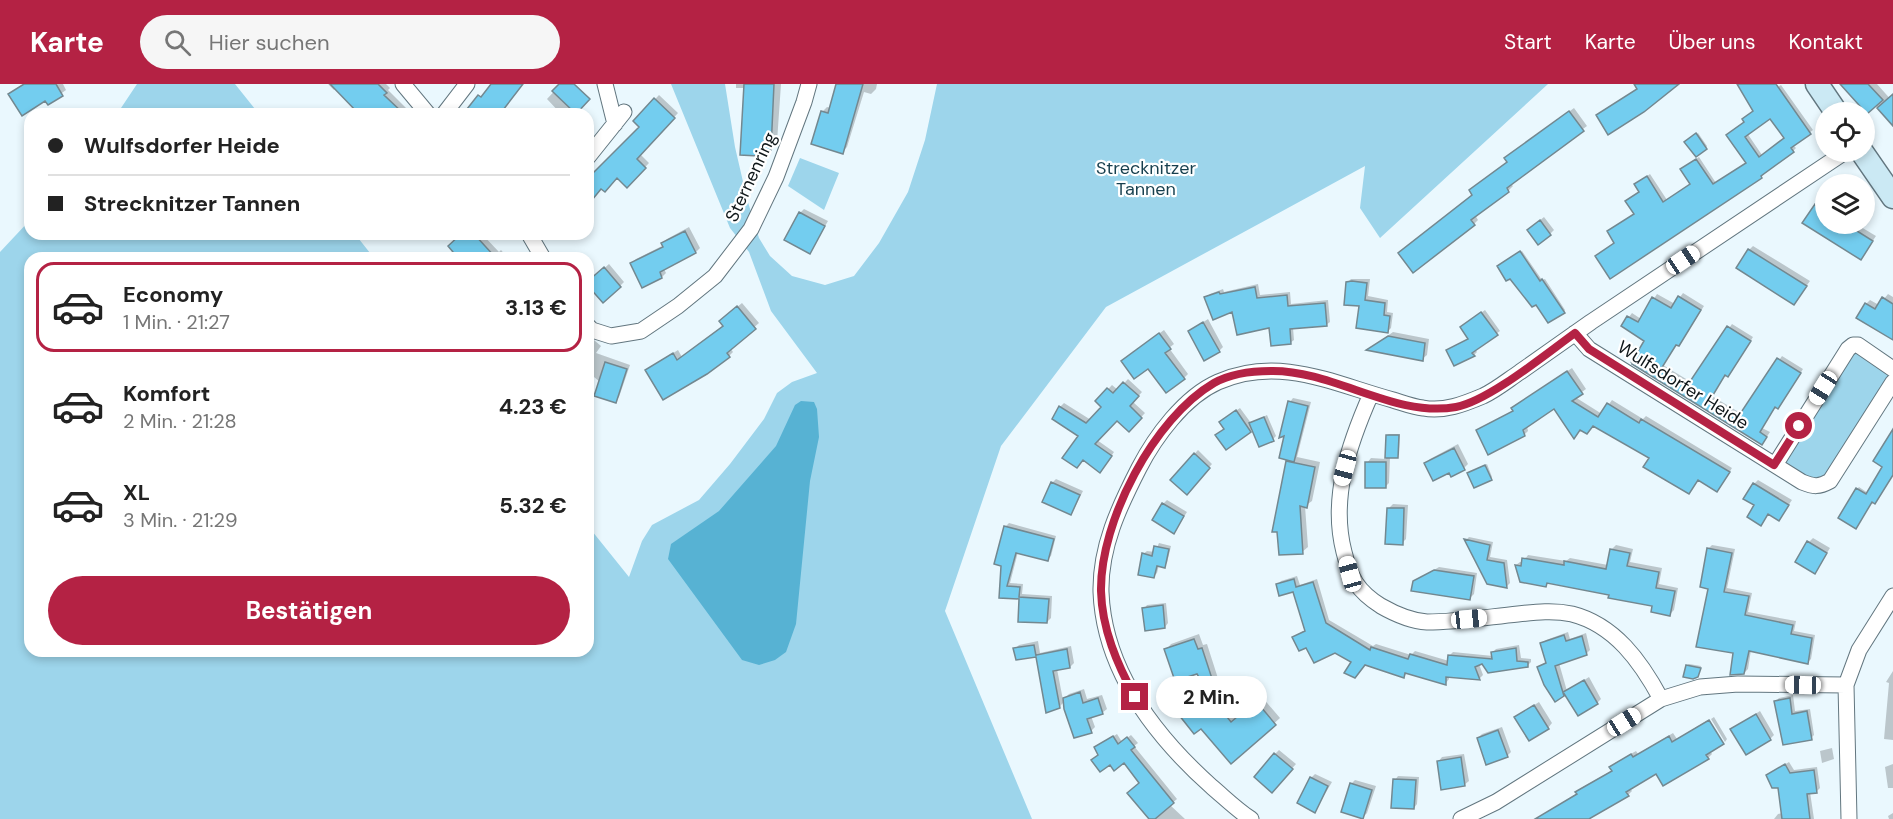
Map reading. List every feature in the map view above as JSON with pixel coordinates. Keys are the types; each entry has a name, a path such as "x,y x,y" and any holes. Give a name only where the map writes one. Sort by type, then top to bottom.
{"main road":[{"path":"1817,84 1829,102"},
{"path":"1869,162 1893,197"}],"street":[{"path":"403,84 423,108"},
{"path":"449,108 467,84"},
{"path":"594,149 619,118 605,84"},
{"name":"Sternenring","path":"594,331 611,336 641,331 678,306 715,276 751,229 780,167 809,84"},
{"path":"1251,819 1193,770 1164,741 1143,712 1127,683 1104,625 1101,590 1105,550 1118,508 1143,459 1165,427 1188,403 1216,382 1244,373 1270,370 1299,372 1425,409 1458,407 1490,393 1575,333 1830,162"},
{"name":"Wulfsdorfer Heide","path":"1575,333 1589,349 1811,486 1820,487 1830,481 1893,382"},
{"path":"1774,465 1848,349 1853,345 1858,345 1893,369"},
{"path":"1371,394 1354,431 1340,486 1338,532 1350,574 1368,598 1396,615 1424,622 1547,611 1572,614 1594,623 1632,651 1661,699"},
{"path":"1849,819 1846,685 1859,650 1893,596"},
{"path":"1461,819 1496,802 1661,699 1700,687 1738,684 1846,685"}],"green space":[{"path":"137,84 235,84 254,108 121,108"},
{"name":"Strecknitzer Tannen","path":"671,84 725,84 735,147 759,238 770,256 792,276 825,285 854,276 879,243 908,192 925,140 937,84 1548,84 1380,238 1360,208 1365,166 1106,307 1001,446 945,611 1032,819 0,819 0,252 24,226 24,240 360,240 369,252 24,252 24,657 594,657 594,533 629,577 642,541 652,525 699,500 764,419 777,393 792,382 817,373 771,311 749,252 730,228"},
{"path":"800,158 839,173 824,210 788,186"},
{"path":"1853,345 1893,369 1893,382 1820,487 1775,465"}],"shaded area":[{"path":"801,401 814,402 817,409 819,437 810,481 796,624 786,652 775,660 759,665 742,660 668,559 671,544 719,511 776,446 795,405"}],"building":[{"path":"24,84 56,84 63,96 48,105 45,101 34,108 24,108 22,116 8,94"},
{"path":"330,84 378,84 387,93 384,95 398,108 353,108"},
{"path":"491,84 523,84 505,108 468,108 478,95 481,97"},
{"path":"559,84 574,84 590,99 582,108 570,108 552,91"},
{"path":"744,84 774,84 771,150 758,150 758,156 740,155"},
{"path":"836,84 863,84 843,154 811,144 821,111 828,113"},
{"path":"1634,84 1679,84 1644,112 1608,135 1596,115 1637,89"},
{"path":"1737,84 1776,84 1811,134 1791,148 1794,152 1761,176 1762,178 1610,279 1595,256 1614,243 1607,231 1634,214 1625,201 1639,192 1634,184 1647,176 1663,202 1690,184 1680,169 1696,159 1713,184 1746,163 1726,135 1744,122 1742,119 1753,111","holes":["1770,119 1784,138 1759,157 1745,137"]},
{"path":"1840,84 1868,84 1883,100 1875,107 1875,102 1856,102"},
{"path":"1893,94 1893,126 1877,108"},
{"path":"654,98 675,118 637,159 646,168 627,188 617,178 605,192 601,189 594,198 594,172 639,127 633,121"},
{"path":"1569,111 1584,131 1507,188 1509,192 1471,220 1475,225 1413,273 1398,253 1472,195 1469,190 1507,162 1504,158"},
{"path":"1696,133 1707,149 1696,157 1684,142"},
{"path":"1815,204 1815,231 1802,223"},
{"path":"799,212 825,226 810,254 784,240"},
{"path":"1540,220 1551,235 1538,245 1527,230"},
{"path":"685,231 696,253 660,272 662,278 642,288 630,263 663,247 661,243"},
{"path":"1820,234 1862,234 1873,241 1861,260"},
{"path":"454,240 480,240 490,252 453,252 448,246"},
{"path":"1748,249 1807,286 1794,305 1736,268"},
{"path":"1520,251 1565,313 1548,323 1536,305 1532,307 1510,279 1506,281 1497,266"},
{"path":"604,267 621,287 603,303 594,293 594,276"},
{"path":"1346,282 1367,283 1365,300 1385,303 1384,315 1390,316 1388,333 1356,328 1359,306 1344,305"},
{"path":"1255,287 1257,298 1287,295 1288,306 1325,303 1327,326 1290,329 1291,344 1271,346 1269,328 1237,335 1232,312 1213,320 1204,297 1219,292 1220,294"},
{"path":"1678,296 1701,310 1679,346 1676,345 1661,369 1687,386 1727,326 1751,341 1728,377 1725,375 1710,400 1738,417 1777,358 1801,373 1778,409 1775,407 1760,432 1767,437 1762,445 1632,364 1635,360 1631,363 1644,341 1621,326 1627,316 1638,322 1652,297 1671,308"},
{"path":"1882,297 1893,304 1893,340 1856,318 1865,303 1875,309"},
{"path":"737,306 756,329 727,353 730,357 707,374 663,400 645,370 673,353 677,360 723,326 719,321"},
{"path":"1481,312 1498,335 1472,353 1475,356 1454,366 1446,350 1468,339 1460,327"},
{"path":"1203,322 1220,352 1204,361 1188,331"},
{"path":"1159,333 1171,349 1165,353 1185,379 1166,393 1148,369 1134,379 1121,361"},
{"path":"1388,336 1425,343 1423,361 1366,350"},
{"path":"605,362 627,369 616,403 594,396"},
{"path":"1567,371 1583,394 1572,401 1598,417 1607,403 1639,423 1641,419 1730,472 1717,492 1698,480 1689,494 1643,467 1649,458 1593,426 1587,434 1580,430 1574,439 1554,409 1523,430 1525,436 1488,455 1476,430 1513,411 1511,408"},
{"path":"1123,382 1139,396 1130,406 1142,418 1129,432 1117,421 1095,444 1112,456 1100,473 1083,460 1077,468 1062,458 1078,436 1052,419 1059,406 1086,423 1101,407 1095,401 1107,388 1113,393"},
{"path":"1288,401 1308,406 1294,462 1279,458 1284,436 1279,438"},
{"path":"1236,410 1251,432 1226,450 1215,435 1224,429 1219,422"},
{"path":"1264,417 1274,441 1259,447 1249,423"},
{"path":"1893,429 1893,475 1875,504 1872,502 1856,529 1838,518 1856,488 1866,494 1882,467 1873,461"},
{"path":"1386,435 1399,435 1398,458 1385,458"},
{"path":"1454,448 1465,470 1451,477 1449,473 1433,481 1424,463"},
{"path":"1194,453 1210,468 1187,495 1170,480"},
{"path":"1286,461 1315,467 1307,508 1300,506 1303,554 1279,555 1277,532 1272,532"},
{"path":"1365,462 1386,462 1386,488 1365,488"},
{"path":"1485,465 1492,480 1474,488 1467,473"},
{"path":"1051,482 1080,495 1071,515 1042,502"},
{"path":"1753,483 1789,505 1779,521 1768,514 1761,526 1747,517 1754,505 1743,499"},
{"path":"1162,503 1184,516 1174,534 1152,520"},
{"path":"1387,508 1404,508 1403,545 1385,544"},
{"path":"1004,526 1054,539 1048,561 1016,553 1007,586 1020,587 1019,597 1049,599 1047,623 1018,622 1019,599 999,598 1001,566 994,564"},
{"path":"1464,539 1490,545 1487,560 1504,563 1507,588 1487,584"},
{"path":"1807,541 1827,553 1815,574 1795,562"},
{"path":"1154,546 1169,549 1165,568 1157,566 1154,578 1138,575 1142,553 1152,556"},
{"path":"1707,548 1732,553 1724,592 1749,596 1745,615 1793,625 1791,634 1812,638 1808,664 1749,651 1744,674 1730,675 1733,653 1696,647 1708,589 1700,587"},
{"path":"1610,549 1630,553 1627,566 1659,572 1656,588 1675,591 1670,616 1651,612 1652,606 1608,598 1609,595 1547,583 1546,587 1520,582 1515,565 1521,566 1522,558 1564,565 1564,561 1606,569"},
{"path":"1434,570 1474,576 1470,600 1411,591 1413,581"},
{"path":"1294,579 1296,587 1313,582 1326,623 1370,650 1371,647 1408,659 1410,654 1447,665 1448,655 1492,659 1491,652 1516,648 1517,661 1528,662 1528,667 1488,673 1482,664 1475,667 1480,680 1446,677 1446,685 1405,673 1404,678 1365,665 1355,678 1344,673 1351,662 1335,653 1314,663 1306,648 1299,651 1292,637 1305,631 1293,592 1279,596 1276,584"},
{"path":"1163,605 1165,628 1145,631 1142,608"},
{"path":"1564,635 1566,641 1582,636 1587,655 1555,666 1564,696 1555,702 1544,685 1537,667 1546,663 1540,643"},
{"path":"1194,639 1198,649 1202,648 1219,700 1215,702 1231,722 1256,701 1276,725 1231,764 1201,729 1194,734 1179,715 1208,692 1197,674 1175,681 1164,649"},
{"path":"1034,645 1036,656 1067,649 1070,668 1053,671 1060,708 1046,713 1036,657 1016,660 1013,648"},
{"path":"1686,665 1701,668 1698,677 1693,679 1683,677"},
{"path":"1584,680 1598,704 1578,716 1563,692"},
{"path":"1080,692 1083,703 1098,698 1103,714 1087,719 1092,733 1074,738 1064,709 1063,698"},
{"path":"1790,698 1792,714 1807,711 1812,740 1783,745 1774,701"},
{"path":"1534,705 1549,729 1529,741 1514,717"},
{"path":"1756,714 1771,740 1746,755 1730,729"},
{"path":"1709,720 1724,744 1706,755 1709,759 1663,786 1656,774 1626,792 1629,796 1589,819 1535,819 1612,771 1609,767 1631,754 1633,757 1669,736 1672,742"},
{"path":"1498,730 1508,757 1486,765 1477,738"},
{"path":"1113,736 1118,744 1127,737 1135,747 1131,750 1174,803 1155,819 1149,819 1127,793 1139,783 1124,763 1114,771 1110,765 1100,772 1091,760 1098,755 1094,747"},
{"path":"1274,753 1293,769 1272,793 1254,777"},
{"path":"1461,757 1465,786 1441,790 1437,761"},
{"path":"1785,764 1790,773 1814,770 1817,793 1807,794 1810,819 1782,819 1778,788 1772,788 1766,775"},
{"path":"1310,777 1328,786 1315,813 1297,803"},
{"path":"1393,779 1416,780 1414,809 1391,808"},
{"path":"1350,783 1372,790 1363,819 1341,812"}],"route":[{"path":"1135,697 1114,655 1104,625 1101,590 1105,550 1118,508 1143,459 1165,427 1188,403 1216,382 1244,373 1270,370 1299,372 1425,409 1458,407 1490,393 1575,333 1589,349 1774,465 1799,426"}]}
